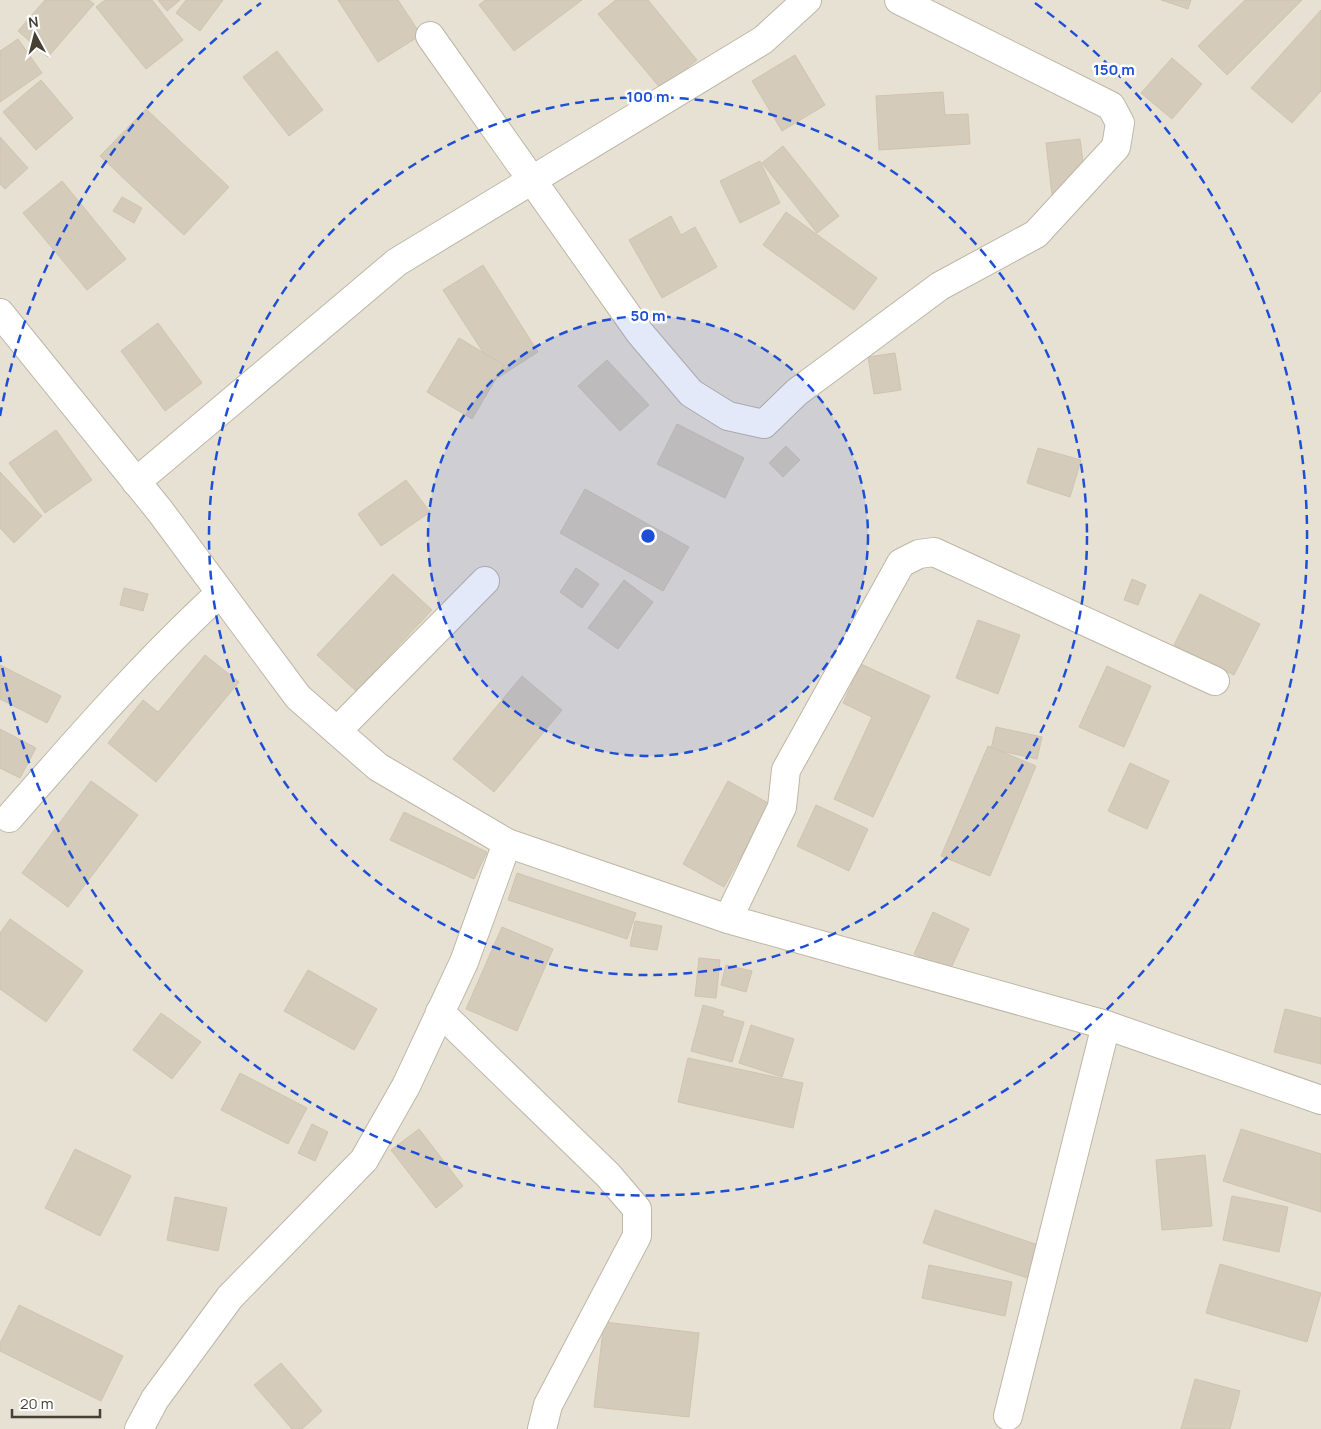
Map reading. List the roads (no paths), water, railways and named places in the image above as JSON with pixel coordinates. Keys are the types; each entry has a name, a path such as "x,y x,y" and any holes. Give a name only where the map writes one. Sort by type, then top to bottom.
{"street":[{"path":"136,482 397,262 763,40 806,0"},
{"path":"430,36 533,179 640,333 691,393 728,416 764,424 797,392 940,286 1036,234 1116,147 1120,122 1110,106 899,0"},
{"path":"0,313 136,482 298,697 378,767 507,843 728,918 1106,1025 1321,1100"},
{"path":"728,918 782,807 786,770 901,563 918,554 934,552 1215,681"},
{"path":"337,731 485,581"},
{"path":"9,818 75,742 170,639 220,593"},
{"path":"139,1429 155,1399 230,1297 364,1160 406,1086 464,962 507,843"},
{"path":"440,1012 608,1176 637,1209 637,1236 548,1405 542,1429"},
{"path":"1008,1416 1106,1025"}]}
